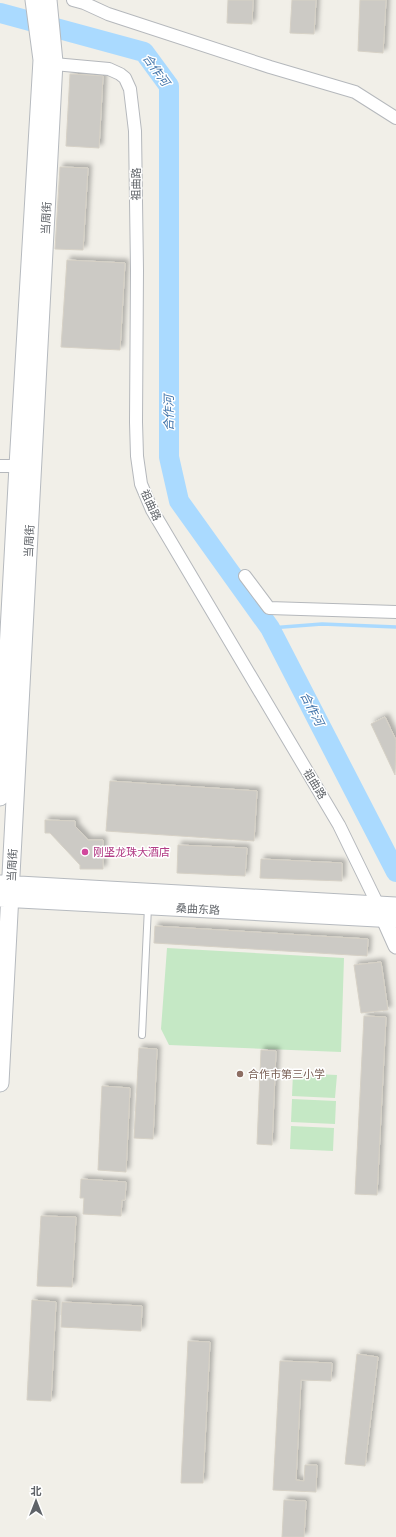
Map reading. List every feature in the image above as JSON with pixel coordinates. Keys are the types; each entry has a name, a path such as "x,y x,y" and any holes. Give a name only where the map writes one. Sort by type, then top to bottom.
{"main road":[{"name":"当周街","path":"0,797 18,466 50,62 34,0"},
{"name":"当周街","path":"0,1083 5,891 50,62 48,0"},
{"name":"桑曲东路","path":"5,891 148,906 389,911"},
{"name":"桑曲东路","path":"5,891 389,911"}],"street":[{"path":"73,0 108,14 189,39 270,67 355,92 396,118"},
{"name":"祖曲路","path":"50,62 109,69 125,78 130,89 135,131 137,270 136,422 138,470 146,497 389,911 396,946"},
{"path":"0,466 18,466"},
{"path":"245,576 269,608 396,612"}],"lane":[{"path":"142,1035 148,906"}],"green space":[{"path":"167,948 344,958 341,1052 169,1045 161,1029"},
{"path":"293,1073 337,1075 335,1098 292,1096"},
{"path":"292,1099 336,1101 335,1124 291,1122"},
{"path":"291,1126 334,1128 333,1151 290,1149"}],"building":[{"path":"228,0 253,0 252,24 227,23"},
{"path":"292,0 316,0 314,34 290,33"},
{"path":"360,0 386,0 383,53 358,51"},
{"path":"70,74 103,76 99,148 66,146"},
{"path":"60,167 88,168 83,250 55,249"},
{"path":"67,260 125,263 120,350 61,347"},
{"path":"385,717 396,740 395,775 371,724"},
{"path":"110,781 257,791 254,841 106,831"},
{"name":"刚坚龙珠大酒店","path":"45,820 75,821 75,826 88,840 103,840 103,869 80,869 80,865 50,833 45,833"},
{"path":"178,845 247,848 245,876 177,873"},
{"path":"261,859 342,863 342,881 260,878"},
{"path":"155,926 368,939 367,956 154,943"},
{"path":"381,962 388,1010 361,1013 354,965"},
{"path":"364,1016 386,1017 377,1195 355,1194"},
{"path":"139,1048 157,1049 153,1139 134,1138"},
{"path":"261,1050 276,1051 272,1145 257,1144"},
{"path":"102,1086 130,1088 126,1172 98,1170"},
{"path":"81,1179 126,1182 125,1200 122,1200 121,1216 83,1214 84,1198 80,1198"},
{"path":"41,1216 76,1217 72,1287 37,1286"},
{"path":"32,1300 56,1302 51,1401 27,1400"},
{"path":"62,1302 142,1306 141,1331 61,1327"},
{"path":"188,1341 210,1342 203,1483 181,1483"},
{"path":"357,1354 378,1357 365,1466 345,1464"},
{"path":"280,1361 332,1363 331,1381 301,1380 296,1480 304,1481 305,1465 317,1465 316,1492 273,1490"},
{"path":"284,1500 306,1501 304,1537 282,1537"}],"waterway":[{"name":"合作河","path":"0,13 144,52 169,86 169,457 179,501 270,628 396,872"},
{"path":"270,628 322,624 396,627"}],"place":[{"name":"刚坚龙珠大酒店","path":"85,852"},
{"name":"合作市第三小学","path":"240,1074"}]}
